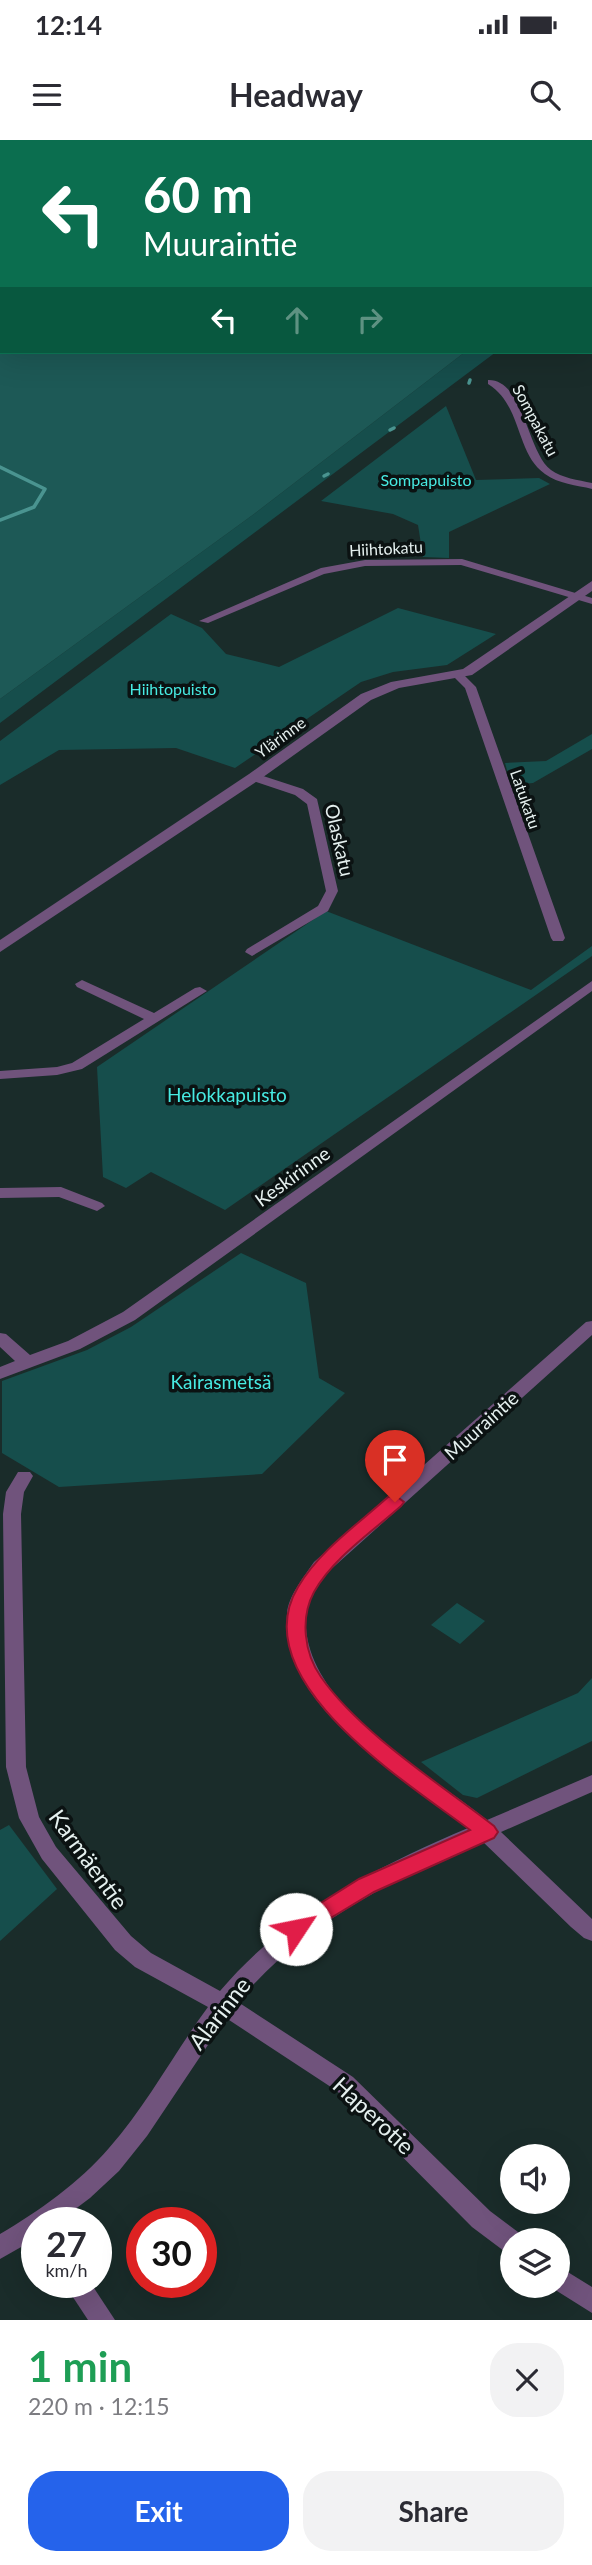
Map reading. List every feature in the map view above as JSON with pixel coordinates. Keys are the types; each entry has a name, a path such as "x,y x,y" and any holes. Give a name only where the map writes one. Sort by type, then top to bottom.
{"street":[{"name":"Sompakatu","path":"491,383 506,390 543,467 559,477 592,486"},
{"name":"Hiihtokatu","path":"204,621 321,571 365,563 462,562 592,601"},
{"name":"Ylärinne","path":"0,947 254,777 366,697 396,685 458,675 486,661 592,585"},
{"name":"Latukatu","path":"458,675 470,687 558,938"},
{"name":"Olaskatu","path":"253,952 323,908 332,891 313,802 299,792 254,777"},
{"path":"82,984 155,1019"},
{"name":"Keskirinne","path":"0,1373 75,1345 129,1316 592,985"},
{"path":"0,1075 45,1073 77,1066 200,991"},
{"path":"0,1193 61,1192 97,1206"},
{"name":"Muuraintie","path":"592,1326 321,1567 305,1590 296,1612 295,1630 301,1656 312,1680 336,1709 392,1759 487,1832 543,1890 592,1932"},
{"path":"0,1338 27,1362"},
{"name":"Karmäentie","path":"24,1476 15,1492 12,1514 14,1735 16,1767 29,1818 62,1871 123,1943 144,1960 221,2003"},
{"name":"Alarinne","path":"61,2207 88,2186 118,2155 148,2117 221,2003 268,1954 328,1908 412,1863 487,1832 592,1783"},
{"name":"Haperotie","path":"221,2003 345,2084 481,2219 500,2234"},
{"name":"Alarinne","path":"0,2247 21,2235"},
{"path":"570,2286 592,2301"},
{"path":"87,2298 103,2320"}],"green space":[{"path":"462,354 493,354 0,723 0,699 254,514"},
{"name":"Sompapuisto","path":"446,406 476,480 539,478 550,484 449,532 449,558 423,557 418,525 393,514 321,501"},
{"name":"Hiihtopuisto","path":"398,608 496,634 447,665 393,672 361,682 235,768 176,748 59,750 0,785 0,741 171,614 202,628 226,654 279,667"},
{"path":"592,734 592,749 533,783 511,785 505,763 546,761"},
{"name":"Helokkapuisto","path":"326,911 531,990 592,946 592,956 225,1210 151,1172 126,1188 103,1177 97,1067"},
{"name":"Kairasmetsä","path":"241,1253 306,1283 319,1378 345,1393 262,1474 59,1487 2,1453 2,1381 87,1350 131,1327"},
{"path":"457,1603 485,1621 460,1644 431,1625"},
{"path":"592,1678 592,1741 477,1798 463,1795 421,1762 578,1693"},
{"path":"9,1825 57,1889 0,1941 0,1830"}],"shaded area":[{"path":"0,354 462,354 254,514 0,699"}],"waterway":[{"path":"390,430 394,428"},
{"path":"0,467 45,489 34,507 0,520"},
{"path":"324,476 328,474"}],"route":[{"path":"296,1929 328,1908 412,1863 487,1832 392,1759 336,1709 312,1680 301,1656 295,1630 296,1612 305,1590 321,1567 395,1502"}]}
